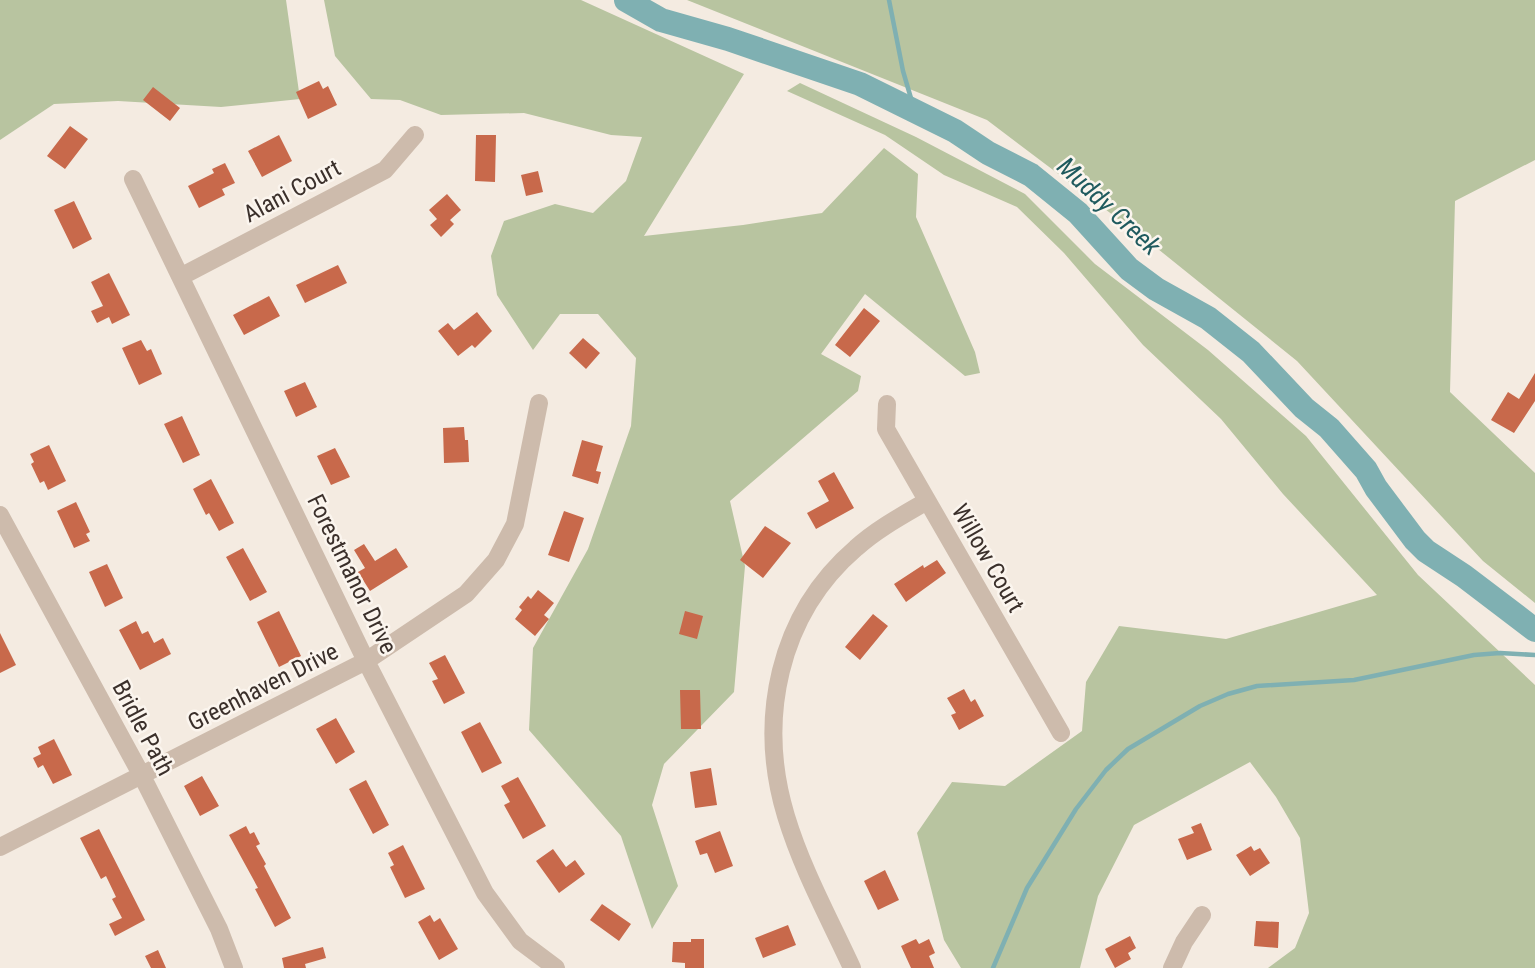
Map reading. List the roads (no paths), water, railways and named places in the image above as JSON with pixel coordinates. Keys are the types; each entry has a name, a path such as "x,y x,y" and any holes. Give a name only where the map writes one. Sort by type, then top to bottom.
{"street":[{"name":"Alani Court","path":"182,276 385,170 415,135"},
{"name":"Forestmanor Drive","path":"133,179 366,661 485,893 520,941 556,968"},
{"name":"Greenhaven Drive","path":"0,848 366,661 466,594 496,560 515,524 539,403"},
{"name":"Willow Court","path":"887,404 886,429 1061,733"},
{"path":"852,968 812,883 786,815 774,753 775,691 792,636 815,594 856,548 888,524 927,501"},
{"name":"Bridle Path","path":"2,523 142,776 219,929 234,968"},
{"path":"1172,968 1184,942 1202,915"}],"waterway":[{"name":"Muddy Creek","path":"626,0 661,20 728,39 860,84 955,131 988,153 1031,175 1078,213 1129,269 1156,289 1208,318 1251,352 1304,408 1329,428 1366,470 1376,488 1426,551 1535,630"},
{"path":"889,0 903,71 915,112"},
{"path":"993,968 1027,888 1076,809 1106,770 1128,749 1200,706 1257,686 1354,680 1474,655 1535,655"}]}
